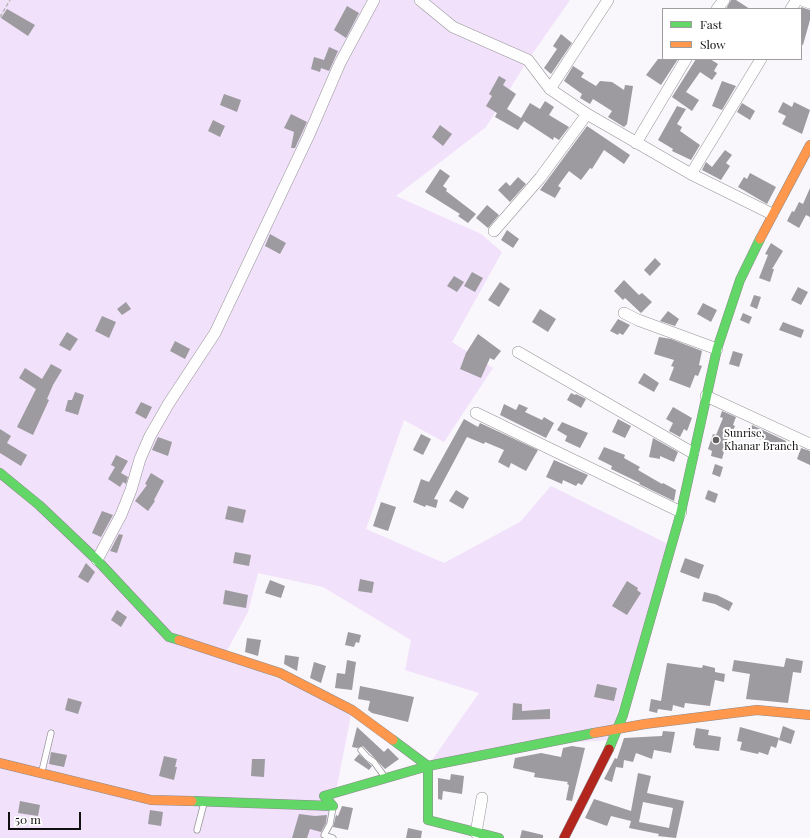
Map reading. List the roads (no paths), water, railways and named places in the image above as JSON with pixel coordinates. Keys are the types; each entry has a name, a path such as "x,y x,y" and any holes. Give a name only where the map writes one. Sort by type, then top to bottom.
{"street":[{"path":"97,560 121,515 150,436 169,403 215,333 308,137 340,63 374,0"},
{"path":"420,0 453,27 528,60 550,88 586,114 691,174 772,214"},
{"path":"550,88 608,0"},
{"path":"718,8 724,0"},
{"path":"792,8 796,1 799,0"},
{"path":"802,0 810,3"},
{"path":"636,142 685,60"},
{"path":"691,174 760,60"},
{"path":"494,231 540,178 586,114"},
{"path":"564,838 608,751 623,715 681,512 717,349 740,280 772,214 810,145"},
{"path":"624,313 638,320 717,349"},
{"path":"518,352 693,453"},
{"path":"706,396 810,444"},
{"path":"476,414 681,512"},
{"path":"0,473 39,505 97,560 169,637 280,673 352,710 428,766"},
{"path":"0,763 152,800 205,803 333,806 324,796 428,766 617,729 757,710 810,715"},
{"path":"428,766 428,820 499,838"},
{"path":"476,833 482,798"}],"lane":[{"path":"41,773 51,733"},
{"path":"361,750 366,757 374,762 386,778"},
{"path":"333,838 324,834 330,824 335,792"},
{"path":"197,830 205,803"}],"place":[{"name":"Sunrise, Khanar Branch","path":"716,440"}]}
